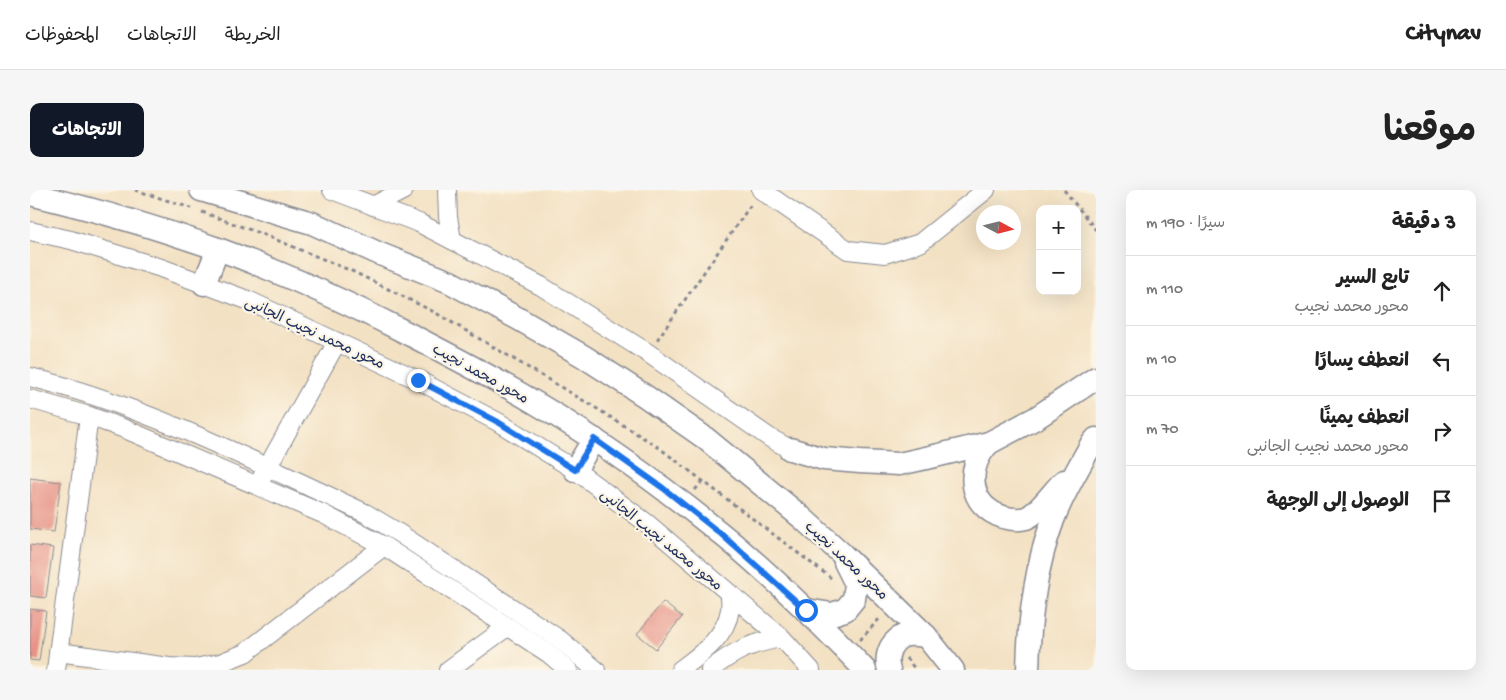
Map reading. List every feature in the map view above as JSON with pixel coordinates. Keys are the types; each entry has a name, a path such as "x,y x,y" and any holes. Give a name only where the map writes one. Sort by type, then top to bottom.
{"main road":[{"name":"محور محمد نجيب","path":"201,190 312,224 450,282 517,318 622,381 705,438 801,516 926,636 953,670"},
{"name":"محور محمد نجيب","path":"30,194 143,224 218,249 348,304 477,369 594,439 663,488 721,534 806,610 865,670"},
{"path":"204,284 218,249"},
{"path":"790,449 824,459 899,464 989,443 1036,418 1096,378"},
{"path":"575,470 594,439"},
{"path":"1028,670 1031,614 1040,562 1053,519 1080,465 1096,439"},
{"path":"989,443 976,460 974,469 975,488 984,505 999,516 1008,519 1027,518 1080,465"},
{"path":"806,610 832,614 845,610 854,599 856,584 841,553"},
{"path":"889,670 887,656 892,645 901,638 912,634 926,636"}],"street":[{"path":"332,190 419,223 541,286 648,353 770,438 790,449"},
{"path":"373,206 404,190"},
{"path":"447,190 448,217 452,240"},
{"path":"765,191 848,250 885,254 920,243 986,190"},
{"name":"محور محمد نجيب الجانبى","path":"30,231 70,240 162,268 250,301 418,380 498,422 575,470 648,524 782,638 811,670"},
{"path":"258,486 336,342"},
{"path":"30,377 118,404 168,423 367,514 559,639 596,670"},
{"path":"64,408 69,388"},
{"path":"30,399 90,416 160,443 323,514 384,546 548,653 568,670"},
{"path":"56,670 90,416"},
{"path":"58,652 169,667 195,668 220,663 244,653 384,546"},
{"path":"680,670 710,647 722,630 730,610 730,594"},
{"path":"448,670 507,627"},
{"path":"710,670 741,648 761,641 782,638"}],"path":[{"path":"1064,190 1096,230"},
{"path":"648,353 765,191"},
{"path":"694,491 703,481"},
{"path":"849,653 893,604"}],"building":[{"path":"30,478 61,482 54,532 30,529"},
{"path":"30,545 53,548 46,598 30,596"},
{"path":"663,602 682,617 656,649 637,634"},
{"path":"30,609 46,611 39,661 30,660"}],"route":[{"path":"418,380 498,422 575,470 594,439 663,488 721,534 806,610"}]}
